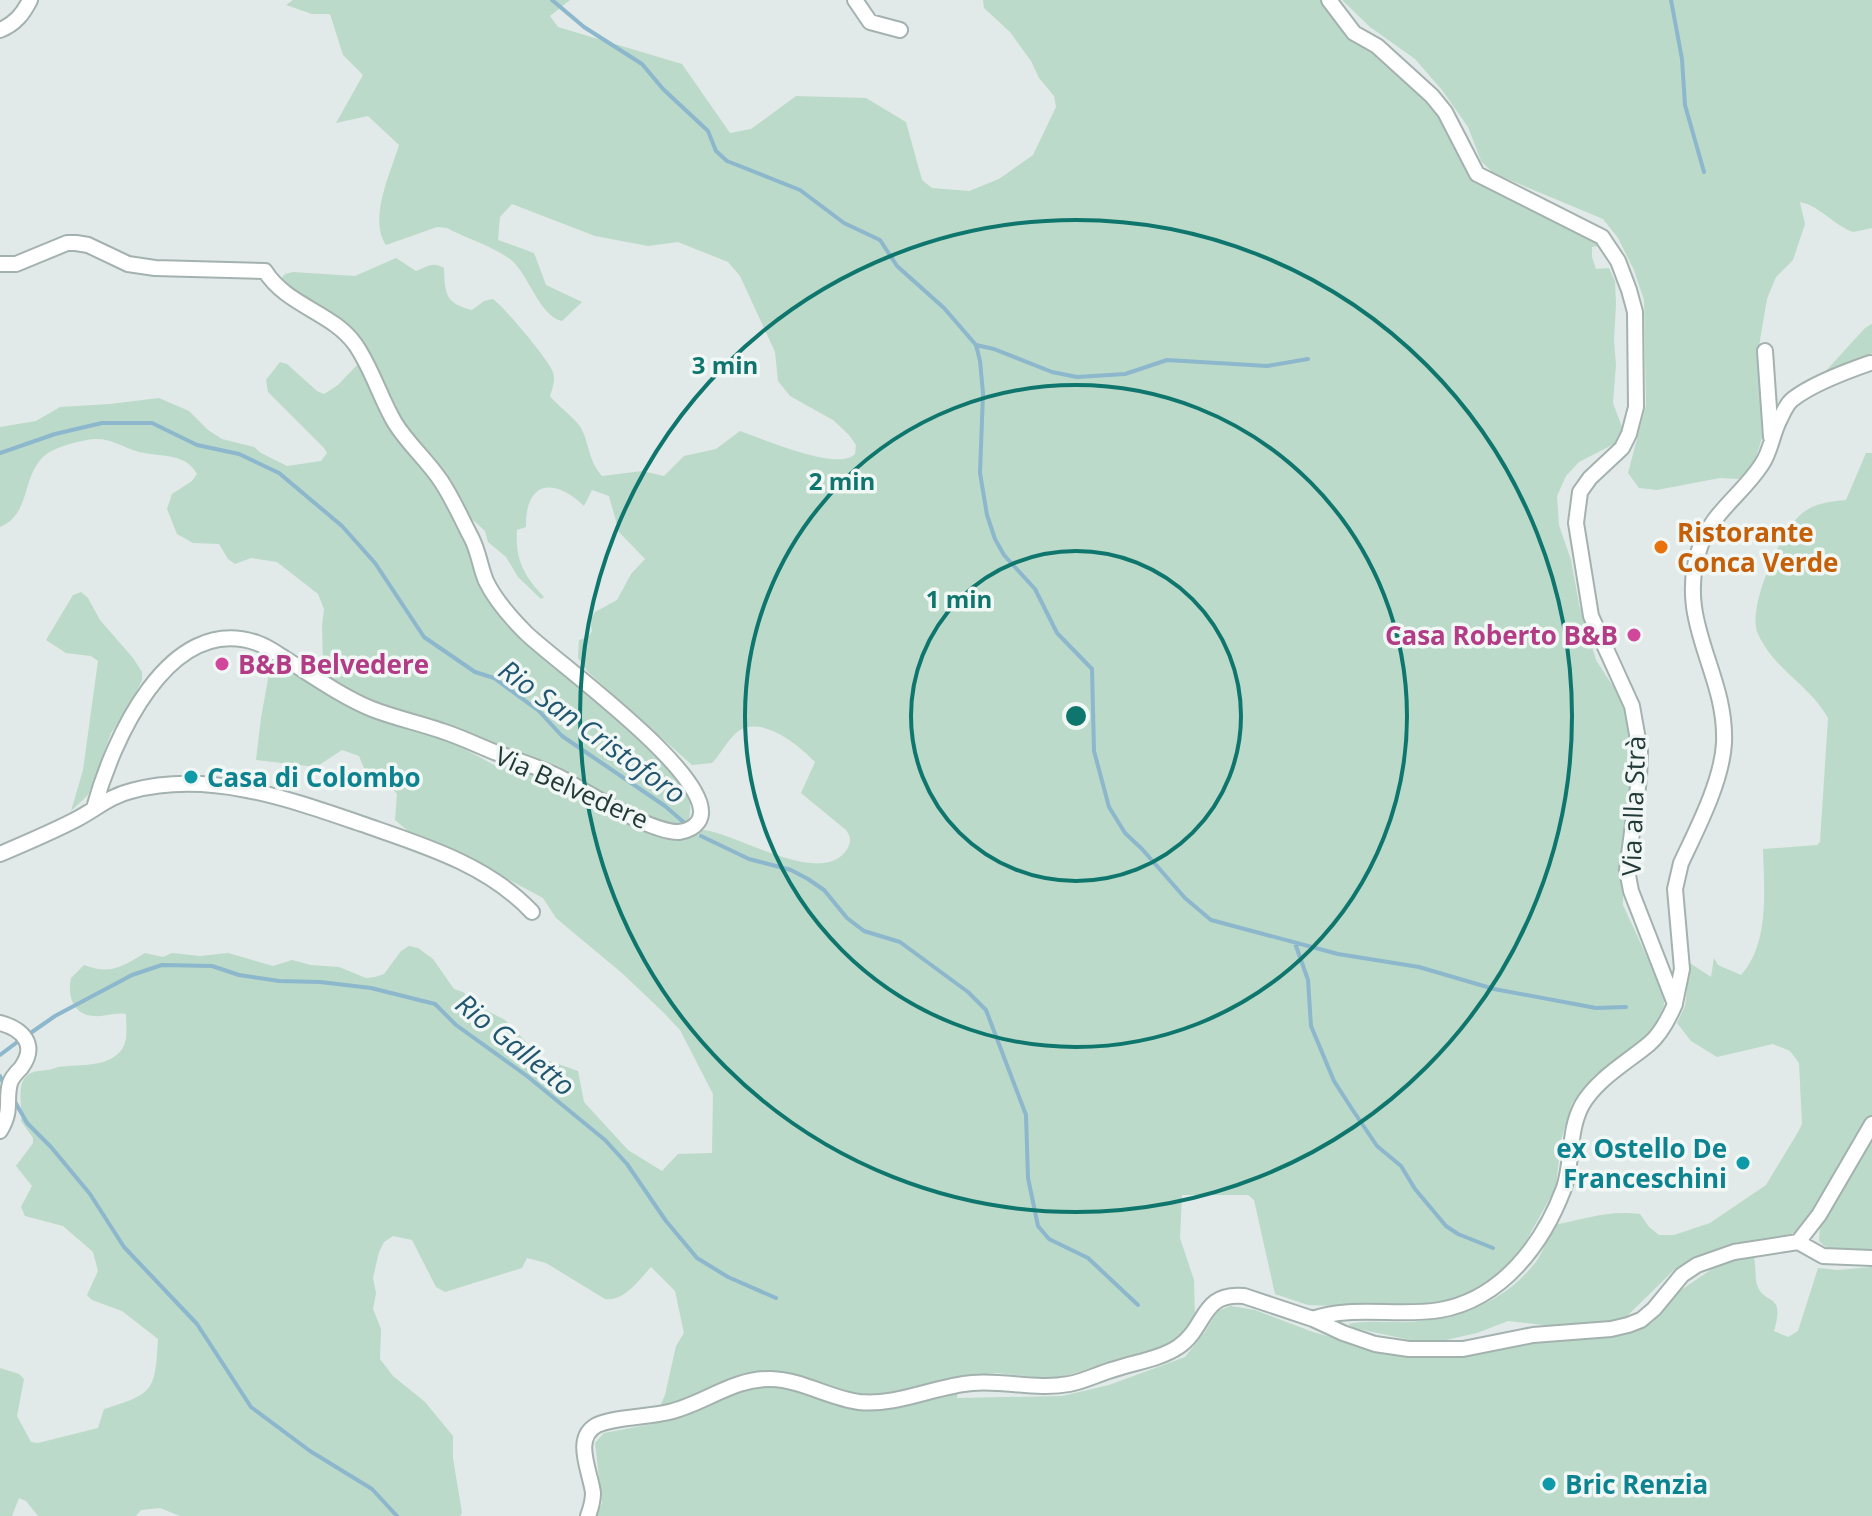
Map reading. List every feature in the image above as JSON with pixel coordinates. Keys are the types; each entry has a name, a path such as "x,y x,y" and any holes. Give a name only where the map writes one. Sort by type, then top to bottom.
{"street":[{"path":"0,30 11,25 25,11 30,0"},
{"path":"855,0 870,22 900,30"},
{"name":"Via alla Strà","path":"1329,0 1354,33 1377,46 1432,96 1445,112 1477,174 1602,237 1618,261 1629,290 1635,312 1636,407 1622,448 1590,478 1580,492 1576,523 1591,616 1632,706 1640,751 1627,870 1631,891 1675,1004"},
{"name":"Via Belvedere","path":"0,264 16,264 67,243 76,243 88,245 128,264 155,268 265,271 282,291 340,329 353,341 363,357 381,398 408,443 442,482 475,544 485,580 496,597 535,642 598,692 666,755 694,788 701,815 691,829 682,832 666,830 546,770 444,731 367,707 271,649 242,639 214,641 194,648 155,679 116,748 94,808"},
{"path":"1765,351 1771,441"},
{"path":"1313,1319 1336,1314 1412,1314 1443,1310 1493,1289 1519,1266 1534,1245 1564,1186 1572,1137 1583,1104 1599,1083 1657,1036 1675,1004 1682,969 1675,889 1677,879 1718,777 1724,741 1719,694 1692,603 1700,547 1723,507 1754,476 1765,459 1791,400 1870,363"},
{"path":"0,854 80,818 117,795 154,787 215,785 324,810 448,855 515,895 532,912"},
{"path":"0,1023 22,1032 28,1041 29,1051 10,1084 8,1114 0,1131"},
{"path":"1798,1242 1819,1215 1872,1124"},
{"path":"588,1516 593,1494 584,1449 591,1430 597,1425 617,1420 676,1411 730,1386 772,1379 841,1399 873,1402 969,1383 1069,1384 1177,1348 1191,1335 1209,1306 1221,1297 1244,1296 1375,1344 1420,1349 1463,1349 1533,1335 1611,1329 1641,1320 1682,1275 1697,1265 1734,1252 1798,1242 1823,1256 1872,1258"}],"green space":[{"path":"293,0 570,0 550,16 558,27 682,64 730,133 751,129 796,96 866,98 906,122 922,180 932,188 969,191 999,179 1033,155 1056,107 1054,96 1039,78 1031,61 1010,32 984,8 983,0 1320,0 1427,100 1439,115 1472,179 1520,205 1536,208 1603,245 1592,247 1592,257 1596,269 1609,268 1615,281 1613,403 1623,430 1614,444 1579,462 1566,476 1557,496 1559,525 1596,660 1618,694 1631,729 1634,774 1623,851 1623,905 1665,996 1662,1017 1651,1034 1594,1076 1572,1103 1561,1140 1556,1187 1515,1261 1486,1286 1447,1303 1399,1308 1308,1305 1275,1294 1254,1200 1248,1195 1182,1195 1180,1238 1194,1280 1195,1318 1187,1332 1167,1346 1054,1379 996,1373 960,1378 957,1398 1062,1396 1109,1385 1185,1357 1217,1311 1231,1306 1255,1310 1313,1332 1393,1355 1472,1355 1516,1343 1602,1338 1653,1322 1675,1294 1715,1267 1736,1258 1754,1258 1757,1285 1776,1304 1774,1331 1788,1337 1798,1331 1818,1268 1872,1267 1872,1516 596,1516 602,1503 595,1443 604,1433 652,1424 665,1395 676,1346 684,1333 675,1291 651,1267 625,1294 605,1299 546,1263 527,1258 522,1268 445,1292 436,1287 412,1240 393,1236 384,1242 379,1252 373,1278 376,1293 373,1309 381,1329 380,1359 393,1376 425,1402 453,1436 460,1516 180,1516 160,1508 141,1510 136,1516 38,1516 26,1501 19,1498 12,1516 0,1516 0,1368 19,1374 24,1379 17,1416 31,1442 38,1443 98,1428 104,1409 142,1394 149,1388 155,1370 158,1339 122,1311 92,1300 87,1295 98,1271 93,1252 63,1226 25,1216 21,1207 32,1186 16,1166 33,1143 21,1121 24,1079 34,1072 108,1060 122,1049 126,1039 126,1014 87,1015 73,1003 71,978 84,965 116,968 145,953 163,957 172,953 200,956 228,953 273,966 292,960 339,967 366,978 384,974 401,951 409,946 418,948 433,959 454,989 505,1020 541,1058 578,1071 584,1102 628,1150 662,1171 678,1154 712,1153 713,1094 680,1030 623,974 556,918 543,898 457,852 408,831 395,820 397,794 390,786 368,778 359,756 342,750 316,767 256,760 272,657 440,736 496,766 516,766 536,771 674,837 704,830 797,861 816,863 833,861 850,844 846,830 801,793 815,762 782,735 761,727 742,729 712,763 692,765 588,672 578,658 579,640 588,637 592,631 590,621 595,612 617,600 631,574 645,559 619,532 609,496 592,490 584,506 562,491 543,488 530,500 526,527 517,530 519,559 531,582 544,597 541,599 518,577 506,557 488,542 485,531 472,519 457,497 442,467 426,454 397,416 370,362 284,287 280,280 285,274 293,272 355,276 396,258 416,271 433,265 444,268 446,291 456,304 472,310 484,301 493,299 542,355 553,373 550,396 581,428 594,464 602,476 642,471 664,476 684,456 716,449 740,431 800,452 834,459 846,459 855,454 856,445 833,420 790,396 778,381 775,352 740,276 728,262 678,242 648,246 595,236 512,204 500,217 498,240 534,253 546,285 582,302 562,321 554,318 540,303 510,259 447,228 437,227 386,245 379,222 380,209 399,145 368,116 336,123 363,75 343,55 330,14 312,14 286,5"},
{"path":"1342,0 1872,0 1872,228 1853,232 1814,207 1800,202 1805,224 1793,260 1776,277 1767,299 1759,346 1766,425 1754,464 1747,474 1738,479 1720,478 1657,490 1639,488 1628,473 1646,405 1644,300 1618,238 1603,219 1493,173 1481,161 1468,127 1415,59 1370,27"},
{"path":"1872,324 1872,353 1813,385 1865,328"},
{"path":"280,362 287,364 324,394 338,385 359,363 384,416 430,473 469,542 477,574 579,681 672,768 691,799 689,821 679,827 613,803 570,776 531,757 505,751 440,724 361,699 333,680 323,666 324,609 318,594 277,562 251,558 235,564 219,544 193,543 177,534 167,509 172,494 197,474 178,458 144,453 100,439 58,448 39,461 17,512 0,527 0,427 36,421 60,407 159,398 189,411 222,439 254,447 287,466 321,461 327,453 324,448 268,392 266,380"},
{"path":"1866,453 1872,453 1872,1115 1866,1126 1802,1231 1676,1268 1623,1320 1552,1326 1508,1321 1446,1340 1415,1341 1354,1328 1348,1324 1427,1320 1479,1306 1523,1277 1543,1250 1554,1225 1607,1214 1640,1214 1659,1235 1674,1235 1710,1223 1766,1185 1798,1132 1802,1124 1799,1063 1790,1051 1773,1044 1717,1057 1691,1041 1677,1023 1685,1006 1690,963 1711,977 1714,958 1718,965 1741,975 1750,962 1757,947 1763,915 1763,849 1817,845 1820,842 1828,718 1811,695 1765,647 1758,634 1757,607 1767,572 1792,524 1810,508 1846,500"},
{"path":"81,592 88,598 100,620 133,658 142,672 142,680 111,733 88,795 71,811 83,770 98,661 91,656 66,653 46,640 73,595"},
{"path":"1872,1134 1872,1254 1837,1252 1819,1241 1820,1227"}],"waterway":[{"path":"552,0 584,27 642,64 663,89 708,131 716,151 727,161 800,190 844,223 880,240 897,266 944,308 976,345 1052,372 1077,377 1125,374 1167,360 1267,366 1308,359"},
{"path":"1671,0 1682,59 1685,105 1704,172"},
{"path":"976,345 983,393 980,473 987,515 995,539 1004,555 1035,589 1057,633 1092,669 1094,751 1109,807 1125,833 1185,898 1211,920 1338,954 1419,967 1494,989 1596,1008 1626,1007"},
{"name":"Rio San Cristoforo","path":"0,453 55,434 102,423 152,423 197,445 239,454 279,473 342,526 375,563 424,637 475,672 494,678 539,711 562,736 665,806 687,825"},
{"name":"Rio San Cristoforo","path":"701,836 749,859 791,870 808,879 824,890 847,918 864,931 900,942 968,992 986,1010 1026,1115 1028,1178 1038,1226 1049,1239 1088,1258 1138,1305"},
{"path":"1295,943 1308,980 1311,1026 1334,1081 1352,1109 1377,1146 1401,1166 1415,1189 1446,1226 1493,1248"},
{"name":"Rio Galletto","path":"32,1032 55,1016 132,975 162,965 212,966 239,975 279,981 371,988 435,1004 456,1025 527,1076 605,1140 627,1164 666,1221 697,1258 728,1277 776,1298"},
{"name":"Rio Galletto","path":"0,1055 20,1040"},
{"path":"0,1076 5,1087"},
{"path":"14,1100 27,1123 90,1194 124,1247 197,1324 251,1407 310,1451 372,1489 397,1516"}],"place":[{"name":"Ristorante Conca Verde","path":"1661,547"},
{"name":"Casa Roberto B&B","path":"1634,635"},
{"name":"B&B Belvedere","path":"222,664"},
{"name":"Casa di Colombo","path":"191,777"},
{"name":"ex Ostello De Franceschini","path":"1743,1163"},
{"name":"Bric Renzia","path":"1549,1484"}]}
